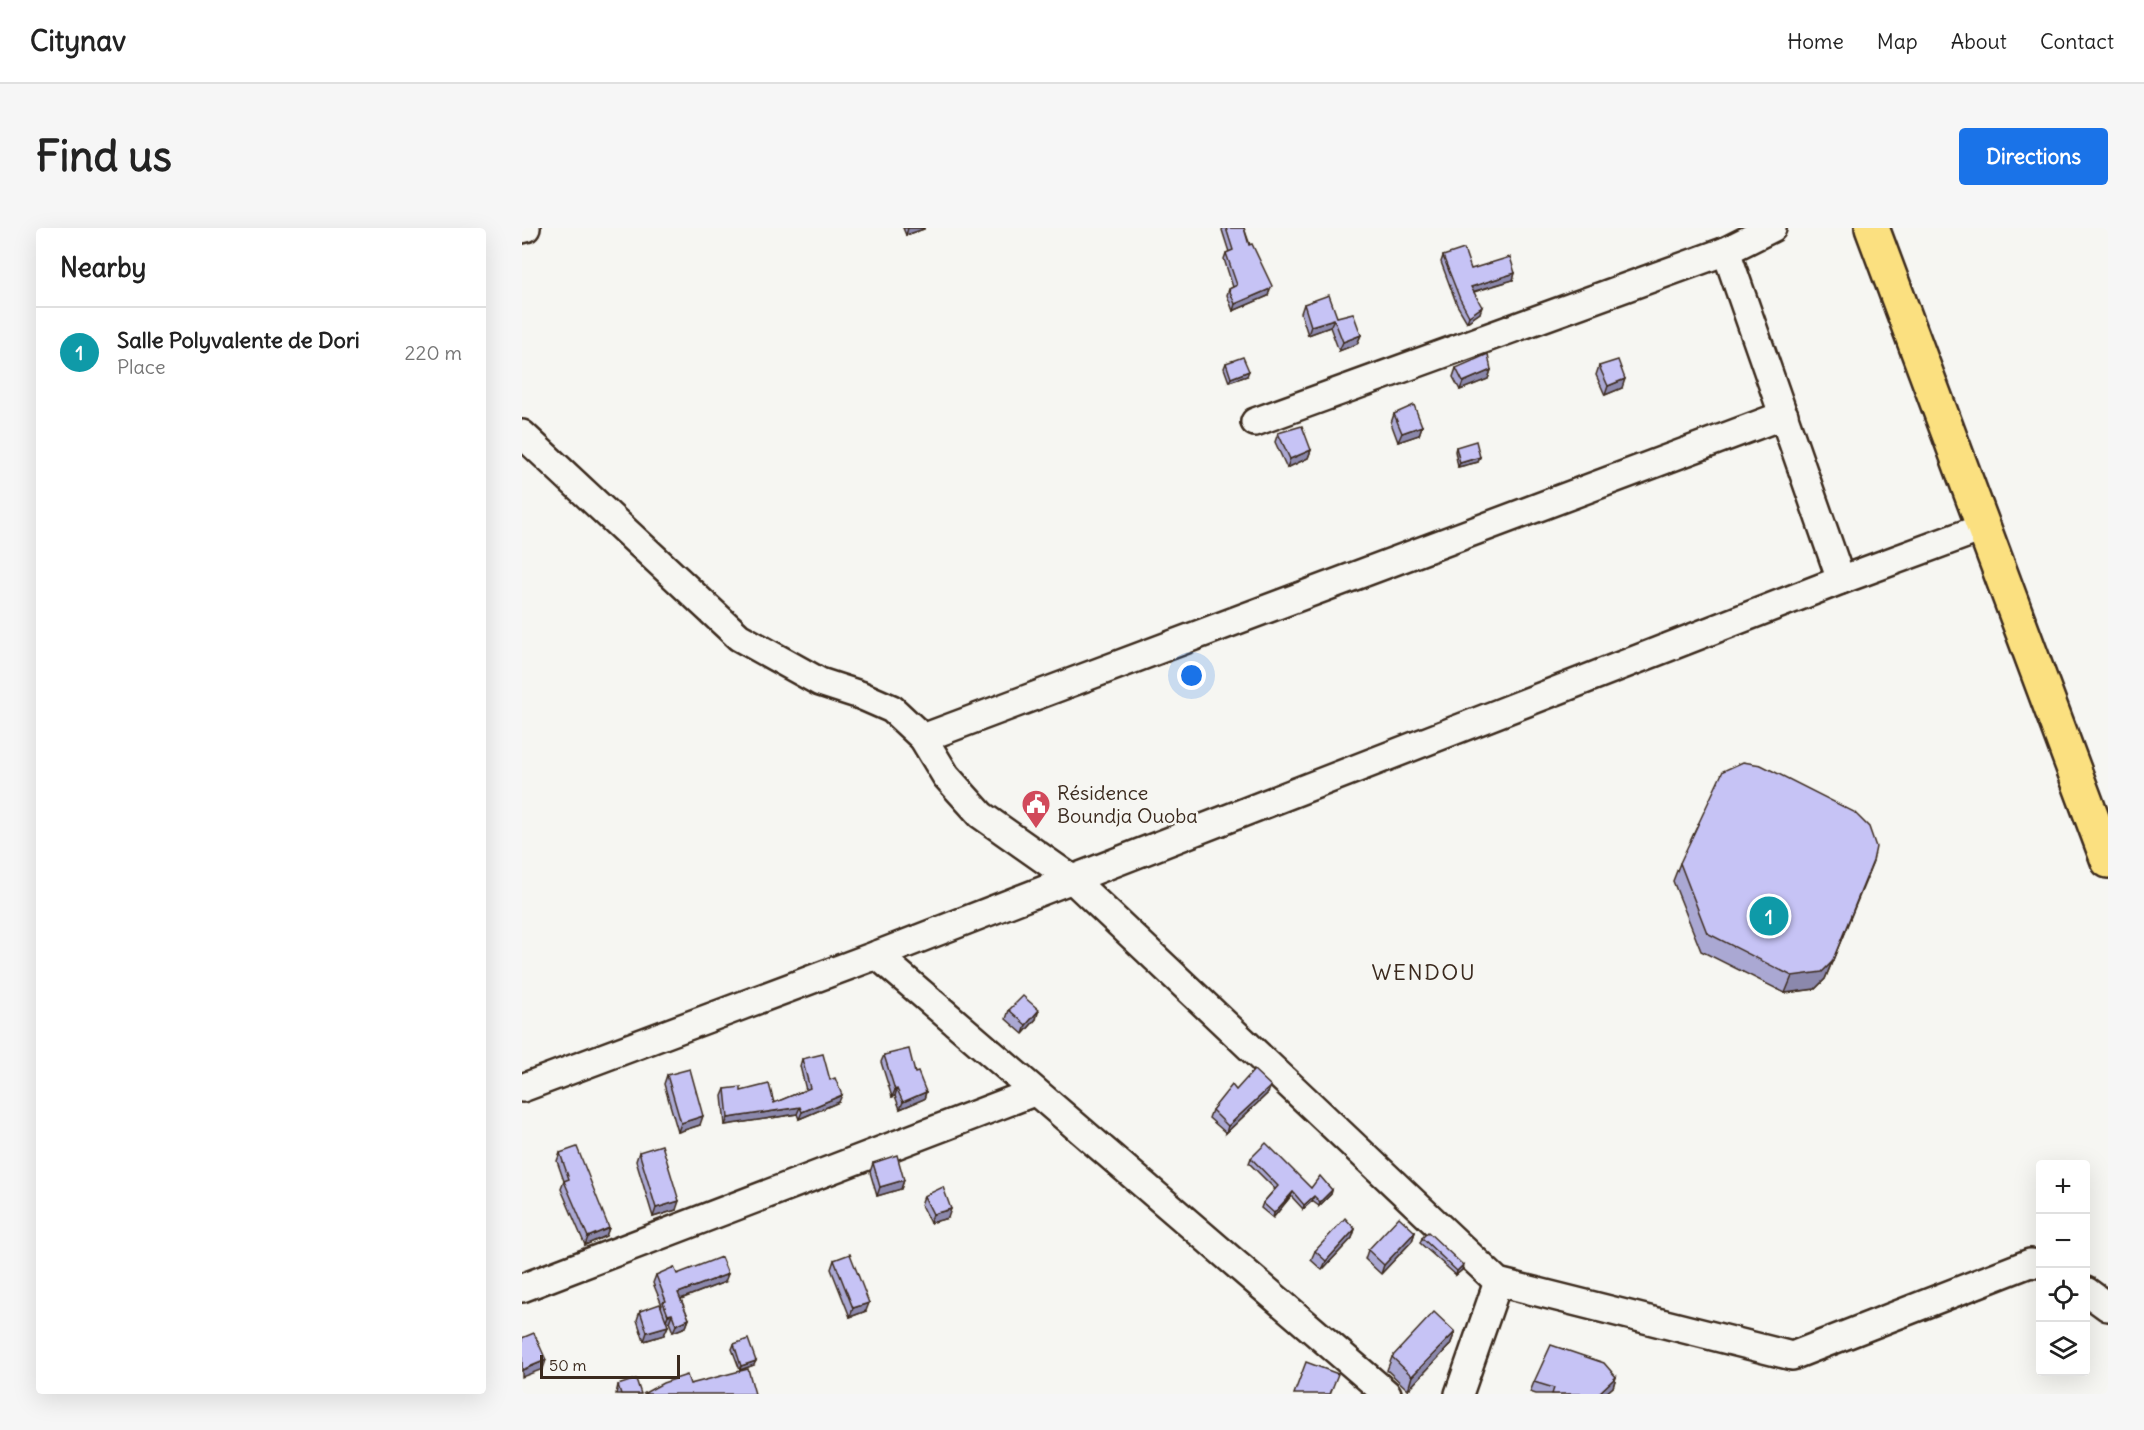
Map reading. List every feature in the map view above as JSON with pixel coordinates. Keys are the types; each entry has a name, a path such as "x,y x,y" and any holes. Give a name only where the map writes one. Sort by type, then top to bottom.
{"main road":[{"path":"1872,228 2108,861"}],"street":[{"path":"1255,422 1726,251 1772,228"},
{"path":"1726,251 1841,579"},
{"path":"923,738 1784,415"},
{"path":"522,434 739,637 820,682 860,694 892,709 923,738 946,776 981,815 1072,879 1498,1282 1792,1356 2030,1263 2036,1264"},
{"path":"522,1088 877,955 1841,579 1982,528"},
{"path":"877,955 1387,1394"},
{"path":"522,1288 1034,1092"},
{"path":"1459,1394 1498,1282"},
{"path":"2090,1294 2108,1307"}],"building":[{"path":"1226,228 1244,228 1249,245 1252,244 1272,286 1270,289 1235,304 1229,289 1237,285 1226,253 1233,250"},
{"path":"1464,249 1471,269 1510,257 1515,273 1471,287 1482,307 1469,316 1443,256"},
{"path":"1329,295 1337,317 1353,313 1361,335 1343,342 1334,319 1311,326 1304,304"},
{"path":"1488,354 1491,370 1463,382 1456,368"},
{"path":"1243,357 1249,371 1231,378 1226,363"},
{"path":"1618,360 1625,379 1608,386 1599,366"},
{"path":"1414,405 1422,426 1402,433 1394,414"},
{"path":"1302,426 1311,450 1290,459 1278,433"},
{"path":"1476,441 1480,457 1460,463 1456,447"},
{"path":"1743,762 1761,765 1854,812 1869,827 1876,847 1873,861 1832,962 1822,972 1792,976 1707,933 1680,863 1723,771"},
{"path":"1023,996 1039,1010 1026,1025 1009,1010"},
{"path":"909,1049 915,1073 918,1072 926,1092 903,1102 897,1089 895,1090 884,1055"},
{"path":"823,1054 830,1080 835,1078 842,1095 802,1112 800,1107 728,1118 725,1089 741,1087 741,1091 769,1084 774,1103 810,1088 802,1059"},
{"path":"690,1069 703,1116 681,1123 667,1075"},
{"path":"1254,1070 1271,1086 1228,1126 1212,1110 1232,1085 1236,1090"},
{"path":"1266,1143 1311,1188 1320,1176 1332,1190 1320,1202 1314,1196 1304,1205 1293,1192 1274,1213 1263,1203 1278,1186 1251,1158"},
{"path":"662,1145 679,1201 656,1208 639,1152"},
{"path":"577,1147 609,1228 588,1237 564,1181 569,1179 560,1153"},
{"path":"897,1155 904,1180 880,1187 873,1163"},
{"path":"943,1187 951,1209 933,1214 924,1196"},
{"path":"1399,1217 1415,1232 1384,1265 1368,1250"},
{"path":"1345,1218 1355,1229 1326,1261 1315,1251"},
{"path":"1428,1232 1463,1265 1457,1271 1422,1238"},
{"path":"850,1254 869,1303 853,1308 834,1260"},
{"path":"721,1257 728,1274 678,1293 689,1319 676,1325 672,1314 668,1315 663,1302 666,1301 656,1275 674,1267 677,1274"},
{"path":"660,1304 668,1326 647,1332 640,1311"},
{"path":"1434,1312 1455,1332 1412,1376 1392,1357"},
{"path":"534,1333 546,1360 522,1370 522,1338"},
{"path":"748,1339 756,1361 741,1366 734,1344"},
{"path":"1551,1345 1604,1363 1616,1377 1600,1392 1609,1394 1552,1394 1554,1388 1534,1382"},
{"path":"1306,1362 1338,1374 1330,1394 1294,1394"},
{"path":"748,1369 755,1394 643,1394 663,1383 687,1375 690,1384"},
{"path":"636,1379 641,1394 621,1394 618,1385"}],"place":[{"name":"Résidence Boundja Ouoba","path":"1036,830"},
{"name":"Salle Polyvalente de Dori","path":"1769,916"}],"district":[{"name":"WENDOU","path":"1424,972"}]}
